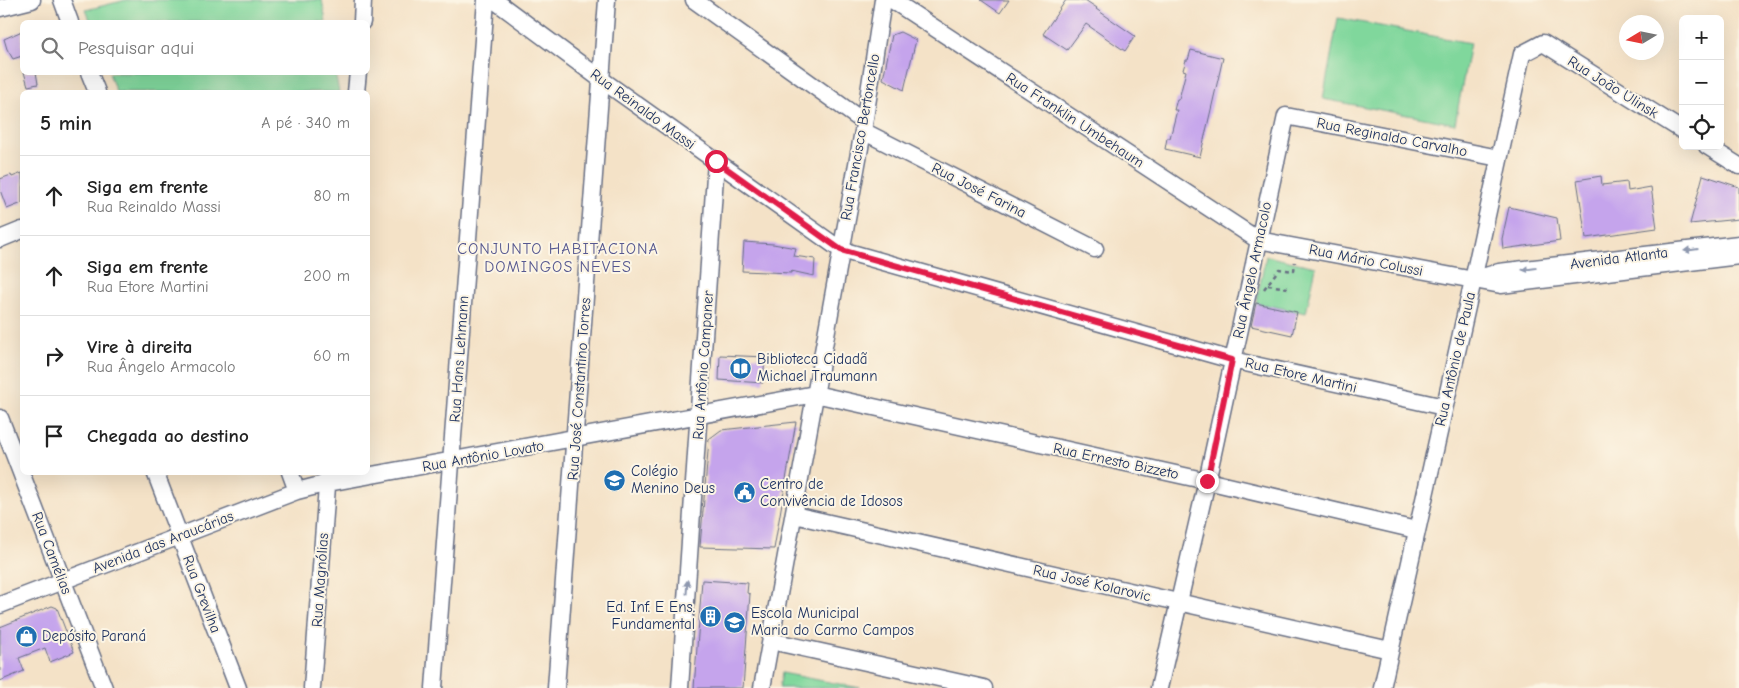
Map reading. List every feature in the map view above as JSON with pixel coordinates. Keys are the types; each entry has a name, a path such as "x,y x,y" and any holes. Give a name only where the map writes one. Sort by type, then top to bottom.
{"street":[{"path":"0,8 32,0"},
{"path":"62,0 69,20"},
{"path":"362,20 363,0"},
{"name":"Rua Hans Lehmann","path":"434,688 486,0"},
{"name":"Rua Reinaldo Massi","path":"494,0 602,80 841,250"},
{"name":"Rua José Constantino Torres","path":"556,688 608,0"},
{"name":"Rua José Farina","path":"694,0 863,127 1095,249"},
{"name":"Rua Francisco Bertoncello","path":"762,688 863,127 883,0"},
{"name":"Rua Franklin Umbehaum","path":"892,0 1258,240"},
{"name":"Rua João Ulinsk","path":"1543,44 1679,129"},
{"name":"Rua Antônio de Paula","path":"1382,688 1522,54 1543,44"},
{"path":"90,75 96,90"},
{"path":"356,90 358,75"},
{"name":"Rua Ângelo Armacolo","path":"1160,688 1286,116"},
{"name":"Rua Reginaldo Carvalho","path":"1286,116 1498,158"},
{"path":"1713,150 1739,166"},
{"name":"Rua Antônio Campaner","path":"680,688 716,161"},
{"path":"0,239 20,231"},
{"name":"Rua Mário Colussi","path":"1258,240 1473,280 1500,278"},
{"name":"Avenida Atlanta","path":"1500,278 1739,244"},
{"name":"Rua Etore Martini","path":"841,250 1232,360 1444,408"},
{"name":"Avenida Atlanta","path":"1500,278 1739,256"},
{"name":"Rua Antônio Lovato","path":"370,472 451,461 575,440 815,394"},
{"name":"Rua Ernesto Bizzeto","path":"815,394 1207,481 1416,530"},
{"name":"Rua Camélias","path":"0,418 20,470"},
{"name":"Rua Camélias","path":"22,475 104,688"},
{"name":"Rua Grevilha","path":"156,475 238,688"},
{"path":"291,475 297,491"},
{"name":"Rua Antônio Lovato","path":"328,478 350,475"},
{"name":"Avenida das Araucárias","path":"0,605 328,478"},
{"name":"Rua Magnólias","path":"312,688 328,478"},
{"name":"Rua José Kolarovic","path":"794,515 1390,650"},
{"path":"771,641 984,688"}],"path":[{"path":"1261,292 1280,269 1294,271 1296,259"},
{"path":"1259,283 1288,288"}],"green space":[{"path":"126,0 322,0 326,20 90,20 86,10"},
{"path":"1338,18 1470,43 1455,124 1323,99"},
{"path":"110,75 335,75 339,90 115,90"},
{"path":"1266,256 1316,267 1306,313 1256,303"},
{"path":"782,673 860,688 779,688"}],"building":[{"path":"981,0 1009,0 1000,13"},
{"path":"1066,0 1085,0 1135,36 1125,51 1086,24 1067,50 1043,34"},
{"path":"20,32 20,57 13,59 4,39"},
{"path":"900,32 916,40 904,90 883,79 892,35"},
{"path":"1191,50 1223,58 1200,157 1165,149 1167,138 1170,138 1177,110 1174,110 1177,99 1179,99 1186,71 1183,70"},
{"path":"25,75 36,75 38,84 28,86"},
{"path":"20,174 20,204 7,209 0,190 0,179 11,175 12,177"},
{"path":"1703,175 1739,187 1739,219 1690,224"},
{"path":"1601,176 1602,185 1627,182 1628,191 1651,187 1657,228 1586,238 1577,180"},
{"path":"1509,207 1557,218 1560,241 1503,249 1502,239"},
{"path":"744,242 796,248 794,256 815,259 814,276 791,271 791,273 742,271"},
{"path":"1256,303 1297,312 1292,335 1251,326"},
{"name":"Biblioteca Cidadã Michael Traumann","path":"720,355 765,357 763,383 719,380"},
{"name":"Centro de Convivência de Idosos","path":"796,422 774,549 700,547 709,439 721,430"},
{"path":"702,580 748,583 747,593 750,594 743,688 694,688"},
{"path":"52,606 57,608 74,652 50,662 45,648 19,658 24,671 0,681 0,627"}],"place":[{"name":"Biblioteca Cidadã Michael Traumann","path":"741,368"},
{"name":"Colégio Menino Deus","path":"615,480"},
{"name":"Centro de Convivência de Idosos","path":"744,493"},
{"name":"Ed. Inf. E Ens. Fundamental","path":"711,616"},
{"name":"Escola Municipal Maria do Carmo Campos","path":"735,622"},
{"name":"Depósito Paraná","path":"26,636"}],"district":[{"name":"CONJUNTO HABITACIONA DOMINGOS NEVES","path":"558,258"}],"route":[{"path":"716,161 841,250 1232,360 1207,481"}]}
